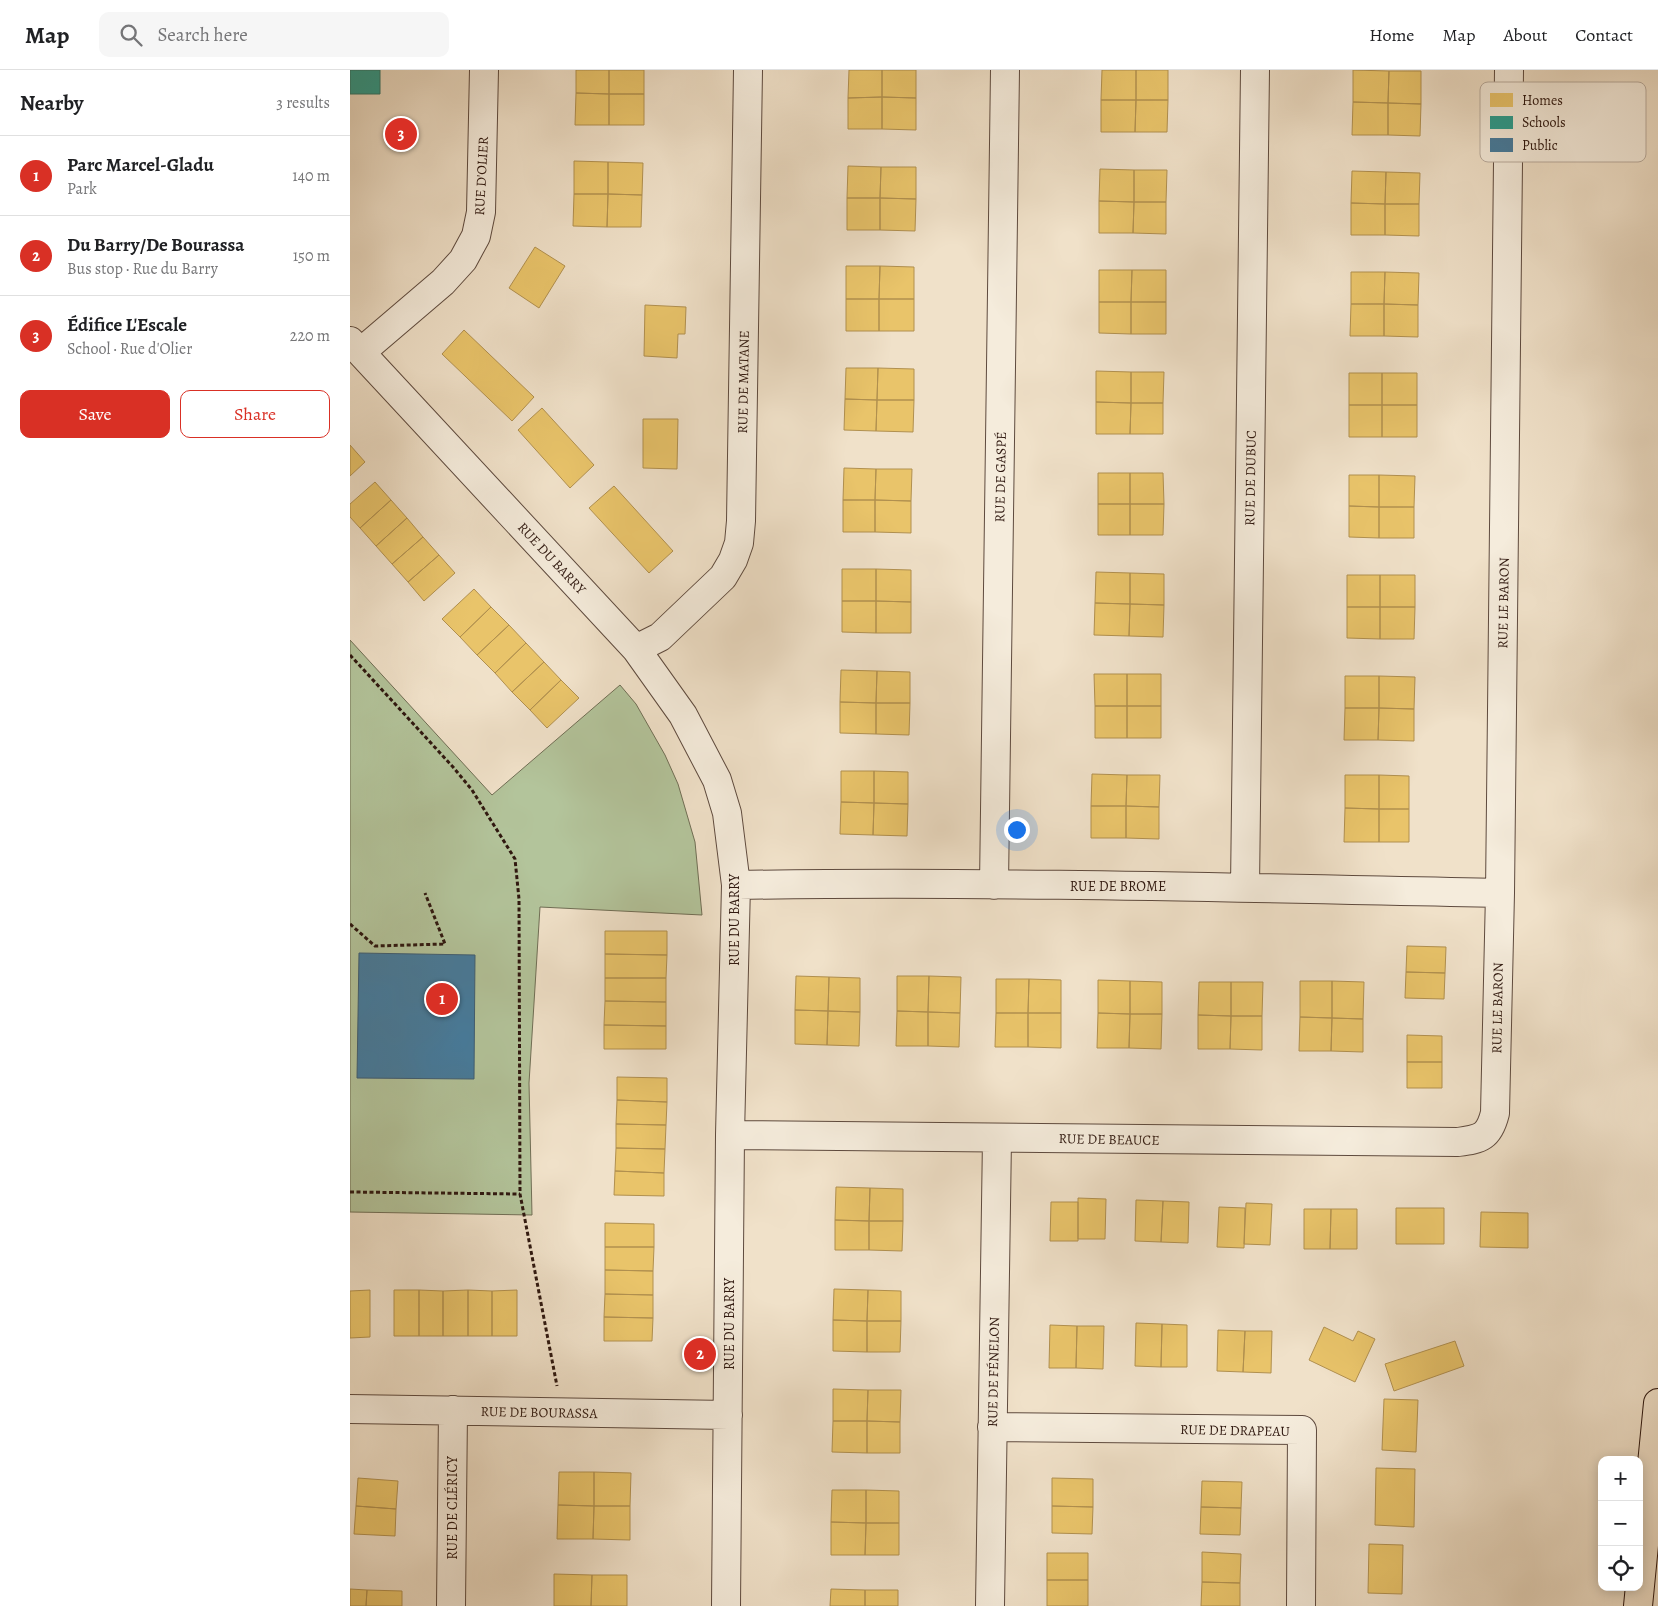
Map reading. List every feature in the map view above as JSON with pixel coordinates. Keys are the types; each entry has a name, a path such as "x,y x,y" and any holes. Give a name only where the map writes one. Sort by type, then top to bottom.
{"highway":[{"path":"1638,1606 1658,1402"}],"street":[{"name":"RUE D'OLIER","path":"355,347 443,282 462,260 476,236 482,212 484,70"},
{"name":"RUE DE MATANE","path":"636,649 660,638 723,577 733,560 739,542 741,521 748,70"},
{"name":"RUE DE GASPÉ","path":"994,885 1005,70"},
{"name":"RUE DE DUBUC","path":"1245,887 1255,70"},
{"name":"RUE LE BARON","path":"1486,1135 1492,1126 1495,1113 1500,893 1509,162"},
{"name":"RUE DU BARRY","path":"355,347 636,649 684,714 717,780 727,814 736,885 730,1135 726,1606"},
{"name":"RUE DE BROME","path":"736,885 1245,887 1500,893"},
{"name":"RUE DE BEAUCE","path":"730,1135 1458,1142 1475,1140 1486,1135"},
{"name":"RUE DE FÉNELON","path":"990,1606 997,1138"},
{"name":"RUE DE BOURASSA","path":"350,1409 728,1415"},
{"name":"RUE DE CLÉRICY","path":"452,1606 453,1410"},
{"name":"RUE DE DRAPEAU","path":"992,1427 1302,1430 1301,1606"}],"path":[{"path":"350,655 472,790 515,859 519,899 520,1194 562,1411"},
{"path":"350,924 375,946 445,944 425,893"},
{"path":"350,1192 520,1194"}],"green space":[{"path":"350,640 492,795 620,685 636,704 665,755 678,784 695,842 702,915 540,907 529,1083 532,1215 350,1212"}],"building: Homes":[{"path":"576,70 609,70 609,94 576,93"},
{"path":"609,70 644,70 644,94 609,94"},
{"path":"849,70 882,70 882,97 848,98"},
{"path":"882,70 916,70 916,98 882,97"},
{"path":"1102,70 1136,70 1136,100 1101,100"},
{"path":"1136,70 1168,70 1168,100 1136,100"},
{"path":"1353,70 1389,71 1388,103 1353,102"},
{"path":"1389,71 1421,71 1421,104 1388,103"},
{"path":"576,93 609,94 609,125 575,125"},
{"path":"609,94 644,94 644,125 609,125"},
{"path":"882,97 916,98 916,130 882,129"},
{"path":"882,97 882,129 848,129 848,98"},
{"path":"1101,100 1136,100 1135,132 1101,132"},
{"path":"1136,100 1168,100 1167,132 1135,132"},
{"path":"1353,102 1388,103 1388,135 1352,135"},
{"path":"1388,103 1421,104 1420,136 1388,135"},
{"path":"574,161 608,162 608,194 574,194"},
{"path":"608,162 643,163 642,195 608,194"},
{"path":"848,166 881,167 880,198 847,198"},
{"path":"881,167 916,167 916,199 880,198"},
{"path":"1100,169 1134,170 1134,202 1099,201"},
{"path":"1134,170 1167,170 1166,202 1134,202"},
{"path":"1352,171 1386,172 1385,204 1351,203"},
{"path":"1386,172 1420,173 1419,204 1385,204"},
{"path":"574,194 608,194 607,227 573,226"},
{"path":"608,194 642,195 641,227 607,227"},
{"path":"847,198 880,198 880,230 847,230"},
{"path":"880,198 916,199 915,231 880,230"},
{"path":"1099,201 1134,202 1133,233 1099,233"},
{"path":"1134,202 1166,202 1166,234 1133,233"},
{"path":"1351,203 1385,204 1385,235 1351,235"},
{"path":"1385,204 1419,204 1419,236 1385,235"},
{"path":"535,247 565,266 539,308 509,288"},
{"path":"846,266 880,266 879,299 846,299"},
{"path":"880,266 914,267 914,299 879,299"},
{"path":"1099,270 1132,270 1131,302 1099,302"},
{"path":"1132,270 1166,270 1166,302 1131,302"},
{"path":"1351,272 1385,272 1384,304 1351,304"},
{"path":"1385,272 1419,273 1418,305 1384,304"},
{"path":"846,299 879,299 879,331 846,331"},
{"path":"879,299 914,299 914,331 879,331"},
{"path":"1099,302 1131,302 1131,334 1099,333"},
{"path":"1131,302 1166,302 1166,334 1131,334"},
{"path":"1351,304 1384,304 1384,336 1350,336"},
{"path":"1384,304 1418,305 1418,337 1384,336"},
{"path":"645,305 686,307 685,334 678,334 677,358 644,356"},
{"path":"464,330 534,397 512,421 442,354"},
{"path":"846,368 878,368 877,400 845,399"},
{"path":"878,368 914,369 914,400 877,400"},
{"path":"1096,371 1131,372 1131,403 1096,402"},
{"path":"1131,372 1164,372 1163,403 1131,403"},
{"path":"1349,373 1382,373 1382,405 1349,405"},
{"path":"1382,373 1417,373 1417,405 1382,405"},
{"path":"845,399 877,400 876,431 844,430"},
{"path":"877,400 914,400 913,432 876,431"},
{"path":"1096,402 1131,403 1130,434 1096,434"},
{"path":"1131,403 1163,403 1163,434 1130,434"},
{"path":"1349,405 1382,405 1382,437 1349,437"},
{"path":"1382,405 1417,405 1417,437 1382,437"},
{"path":"542,408 594,465 570,488 518,430"},
{"path":"643,419 678,419 677,469 643,468"},
{"path":"350,445 365,462 350,476"},
{"path":"844,468 876,469 875,500 843,500"},
{"path":"876,469 912,469 911,501 875,500"},
{"path":"1098,473 1130,473 1130,504 1098,504"},
{"path":"1130,473 1163,473 1164,504 1130,504"},
{"path":"1349,475 1379,475 1379,507 1349,506"},
{"path":"1379,475 1415,476 1414,507 1379,507"},
{"path":"375,482 391,500 360,528 350,517 350,504"},
{"path":"614,486 673,551 649,573 589,508"},
{"path":"391,500 407,518 376,546 360,528"},
{"path":"843,500 875,500 875,532 843,532"},
{"path":"875,500 911,501 911,533 875,532"},
{"path":"1098,504 1130,504 1130,535 1098,535"},
{"path":"1130,504 1164,504 1163,535 1130,535"},
{"path":"1349,506 1379,507 1379,538 1349,537"},
{"path":"1379,507 1414,507 1414,538 1379,538"},
{"path":"407,518 423,537 392,564 376,546"},
{"path":"423,537 439,555 408,582 392,564"},
{"path":"439,555 455,573 424,601 408,582"},
{"path":"842,569 876,569 876,601 842,601"},
{"path":"876,569 911,570 911,602 876,601"},
{"path":"1096,572 1130,573 1130,604 1095,603"},
{"path":"1130,573 1164,574 1164,605 1130,604"},
{"path":"1347,575 1380,575 1380,607 1347,607"},
{"path":"1380,575 1415,575 1415,607 1380,607"},
{"path":"474,589 491,607 460,637 442,619"},
{"path":"842,601 876,601 876,633 842,632"},
{"path":"876,601 911,602 911,633 876,633"},
{"path":"1095,603 1130,604 1129,636 1094,635"},
{"path":"1130,604 1164,605 1163,637 1129,636"},
{"path":"491,607 509,625 477,655 460,637"},
{"path":"1347,607 1380,607 1380,639 1347,638"},
{"path":"1380,607 1415,607 1414,639 1380,639"},
{"path":"509,625 526,643 495,673 477,655"},
{"path":"526,643 544,662 512,692 495,673"},
{"path":"544,662 561,680 530,710 512,692"},
{"path":"841,670 877,671 876,703 840,702"},
{"path":"877,671 910,672 910,703 876,703"},
{"path":"1094,674 1127,674 1127,706 1095,706"},
{"path":"1127,674 1161,674 1161,706 1127,706"},
{"path":"1345,676 1379,676 1379,708 1345,708"},
{"path":"1379,676 1415,677 1414,709 1379,708"},
{"path":"561,680 579,698 547,728 530,710"},
{"path":"840,702 876,703 876,734 840,733"},
{"path":"876,703 910,703 909,735 876,734"},
{"path":"1095,706 1127,706 1127,738 1095,738"},
{"path":"1127,706 1161,706 1161,738 1127,738"},
{"path":"1345,708 1379,708 1378,740 1344,740"},
{"path":"1379,708 1414,709 1414,741 1378,740"},
{"path":"841,771 874,771 874,803 841,802"},
{"path":"874,771 908,772 908,804 874,803"},
{"path":"1092,774 1127,775 1126,806 1091,806"},
{"path":"1127,775 1160,775 1159,807 1126,806"},
{"path":"1345,775 1379,775 1379,809 1345,808"},
{"path":"1379,775 1409,776 1409,809 1379,809"},
{"path":"841,802 874,803 873,835 840,834"},
{"path":"874,803 908,804 907,836 873,835"},
{"path":"1091,806 1126,806 1126,838 1091,838"},
{"path":"1126,806 1159,807 1159,839 1126,838"},
{"path":"1345,808 1379,809 1379,842 1344,842"},
{"path":"1379,809 1409,809 1409,842 1379,842"},
{"path":"605,931 667,931 667,955 605,954"},
{"path":"1407,946 1446,947 1445,973 1406,972"},
{"path":"605,954 667,955 666,978 605,978"},
{"path":"1406,972 1445,973 1444,999 1405,998"},
{"path":"796,976 829,977 828,1011 795,1010"},
{"path":"897,976 929,976 928,1012 897,1011"},
{"path":"929,976 961,977 960,1013 928,1012"},
{"path":"829,977 860,978 860,1012 828,1011"},
{"path":"605,978 666,978 666,1002 605,1001"},
{"path":"996,979 1029,979 1028,1013 996,1013"},
{"path":"1029,979 1061,980 1061,1013 1028,1013"},
{"path":"1098,980 1130,981 1130,1014 1098,1013"},
{"path":"1130,981 1162,982 1162,1014 1130,1014"},
{"path":"1300,981 1332,981 1332,1018 1300,1017"},
{"path":"1332,981 1364,982 1363,1019 1332,1018"},
{"path":"1199,982 1231,982 1231,1016 1198,1015"},
{"path":"1231,982 1263,982 1262,1016 1231,1016"},
{"path":"605,1001 666,1002 666,1026 604,1025"},
{"path":"795,1010 828,1011 827,1045 795,1044"},
{"path":"828,1011 860,1012 859,1046 827,1045"},
{"path":"897,1011 928,1012 928,1046 896,1046"},
{"path":"928,1012 960,1013 959,1047 928,1046"},
{"path":"996,1013 1028,1013 1028,1047 995,1047"},
{"path":"1028,1013 1061,1013 1061,1048 1028,1047"},
{"path":"1098,1013 1130,1014 1129,1048 1097,1048"},
{"path":"1130,1014 1162,1014 1161,1049 1129,1048"},
{"path":"1198,1015 1231,1016 1230,1049 1198,1049"},
{"path":"1231,1016 1262,1016 1262,1050 1230,1049"},
{"path":"1300,1017 1332,1018 1331,1051 1299,1051"},
{"path":"1332,1018 1363,1019 1363,1052 1331,1051"},
{"path":"604,1025 666,1026 666,1049 604,1049"},
{"path":"1407,1035 1442,1036 1442,1062 1407,1062"},
{"path":"1407,1062 1442,1062 1442,1088 1407,1088"},
{"path":"617,1077 667,1078 667,1102 617,1100"},
{"path":"617,1100 667,1102 666,1125 616,1124"},
{"path":"616,1124 666,1125 665,1149 616,1148"},
{"path":"616,1148 665,1149 664,1173 615,1171"},
{"path":"615,1171 664,1173 664,1196 614,1195"},
{"path":"836,1187 870,1188 869,1221 835,1220"},
{"path":"870,1188 903,1189 903,1221 869,1221"},
{"path":"1078,1198 1106,1199 1105,1239 1078,1239"},
{"path":"1136,1200 1163,1201 1161,1242 1135,1241"},
{"path":"1163,1201 1189,1202 1188,1243 1161,1242"},
{"path":"1051,1202 1078,1202 1078,1241 1050,1241"},
{"path":"1246,1203 1272,1204 1270,1245 1244,1244"},
{"path":"1219,1207 1245,1208 1244,1248 1217,1247"},
{"path":"1396,1208 1444,1208 1444,1244 1396,1244"},
{"path":"1304,1209 1331,1209 1330,1249 1304,1249"},
{"path":"1331,1209 1357,1209 1357,1249 1330,1249"},
{"path":"1481,1212 1528,1213 1528,1248 1480,1247"},
{"path":"835,1220 869,1221 869,1250 835,1250"},
{"path":"869,1221 903,1221 902,1251 869,1250"},
{"path":"605,1223 654,1224 654,1247 605,1247"},
{"path":"605,1247 654,1247 653,1271 605,1270"},
{"path":"605,1270 653,1271 653,1295 605,1294"},
{"path":"834,1289 868,1290 867,1321 833,1320"},
{"path":"370,1290 370,1337 350,1338 350,1291"},
{"path":"394,1290 419,1290 419,1336 394,1336"},
{"path":"419,1290 443,1291 443,1336 419,1336"},
{"path":"468,1290 468,1336 443,1336 443,1291"},
{"path":"468,1290 492,1291 492,1336 468,1336"},
{"path":"517,1290 517,1336 492,1336 492,1291"},
{"path":"868,1290 901,1291 901,1321 867,1321"},
{"path":"605,1294 653,1295 653,1318 604,1317"},
{"path":"604,1317 653,1318 652,1341 604,1341"},
{"path":"833,1320 867,1321 867,1352 833,1351"},
{"path":"867,1321 901,1321 900,1352 867,1352"},
{"path":"1136,1323 1162,1324 1161,1367 1135,1366"},
{"path":"1162,1324 1187,1325 1187,1367 1161,1367"},
{"path":"1050,1325 1077,1326 1076,1368 1049,1368"},
{"path":"1077,1326 1104,1326 1103,1369 1076,1368"},
{"path":"1324,1327 1353,1341 1358,1331 1375,1339 1355,1382 1309,1360"},
{"path":"1218,1330 1245,1331 1243,1372 1217,1371"},
{"path":"1245,1331 1272,1331 1271,1373 1243,1372"},
{"path":"1455,1341 1464,1366 1394,1391 1385,1364"},
{"path":"833,1389 868,1390 867,1421 833,1421"},
{"path":"868,1390 901,1390 900,1422 867,1421"},
{"path":"1384,1399 1418,1400 1416,1452 1382,1450"},
{"path":"833,1421 867,1421 867,1453 832,1452"},
{"path":"867,1421 900,1422 900,1453 867,1453"},
{"path":"1376,1468 1415,1469 1414,1527 1375,1525"},
{"path":"559,1472 594,1472 594,1506 558,1505"},
{"path":"594,1472 631,1473 630,1506 594,1506"},
{"path":"358,1478 398,1481 396,1509 356,1506"},
{"path":"1052,1478 1093,1479 1093,1507 1052,1506"},
{"path":"1202,1481 1242,1482 1241,1508 1201,1507"},
{"path":"832,1490 866,1490 866,1523 831,1522"},
{"path":"866,1490 899,1491 899,1523 866,1523"},
{"path":"558,1505 594,1506 593,1539 557,1539"},
{"path":"356,1506 396,1509 395,1536 354,1534"},
{"path":"594,1506 630,1506 630,1540 593,1539"},
{"path":"1052,1506 1093,1507 1092,1534 1052,1533"},
{"path":"1201,1507 1241,1508 1240,1535 1200,1534"},
{"path":"831,1522 866,1523 865,1555 831,1555"},
{"path":"866,1523 899,1523 899,1555 865,1555"},
{"path":"1369,1544 1403,1545 1402,1594 1368,1593"},
{"path":"1202,1552 1241,1554 1240,1583 1202,1582"},
{"path":"1047,1553 1088,1553 1088,1580 1047,1580"},
{"path":"554,1574 592,1575 591,1606 554,1606"},
{"path":"592,1575 627,1575 627,1606 591,1606"},
{"path":"1047,1580 1088,1580 1088,1606 1047,1606"},
{"path":"1202,1582 1240,1583 1240,1606 1201,1606"},
{"path":"350,1589 367,1590 366,1606 350,1606"},
{"path":"831,1589 865,1590 865,1606 830,1606"},
{"path":"367,1590 402,1591 402,1606 366,1606"},
{"path":"865,1590 898,1590 898,1606 865,1606"}],"building: Schools":[{"path":"350,70 380,70 380,94 350,94"}],"building: Public":[{"path":"359,953 475,955 474,1079 357,1078"}],"place":[{"name":"Édifice L'Escale","path":"401,134"},
{"name":"Parc Marcel-Gladu","path":"442,999"},
{"name":"Du Barry/De Bourassa","path":"700,1354"}]}
